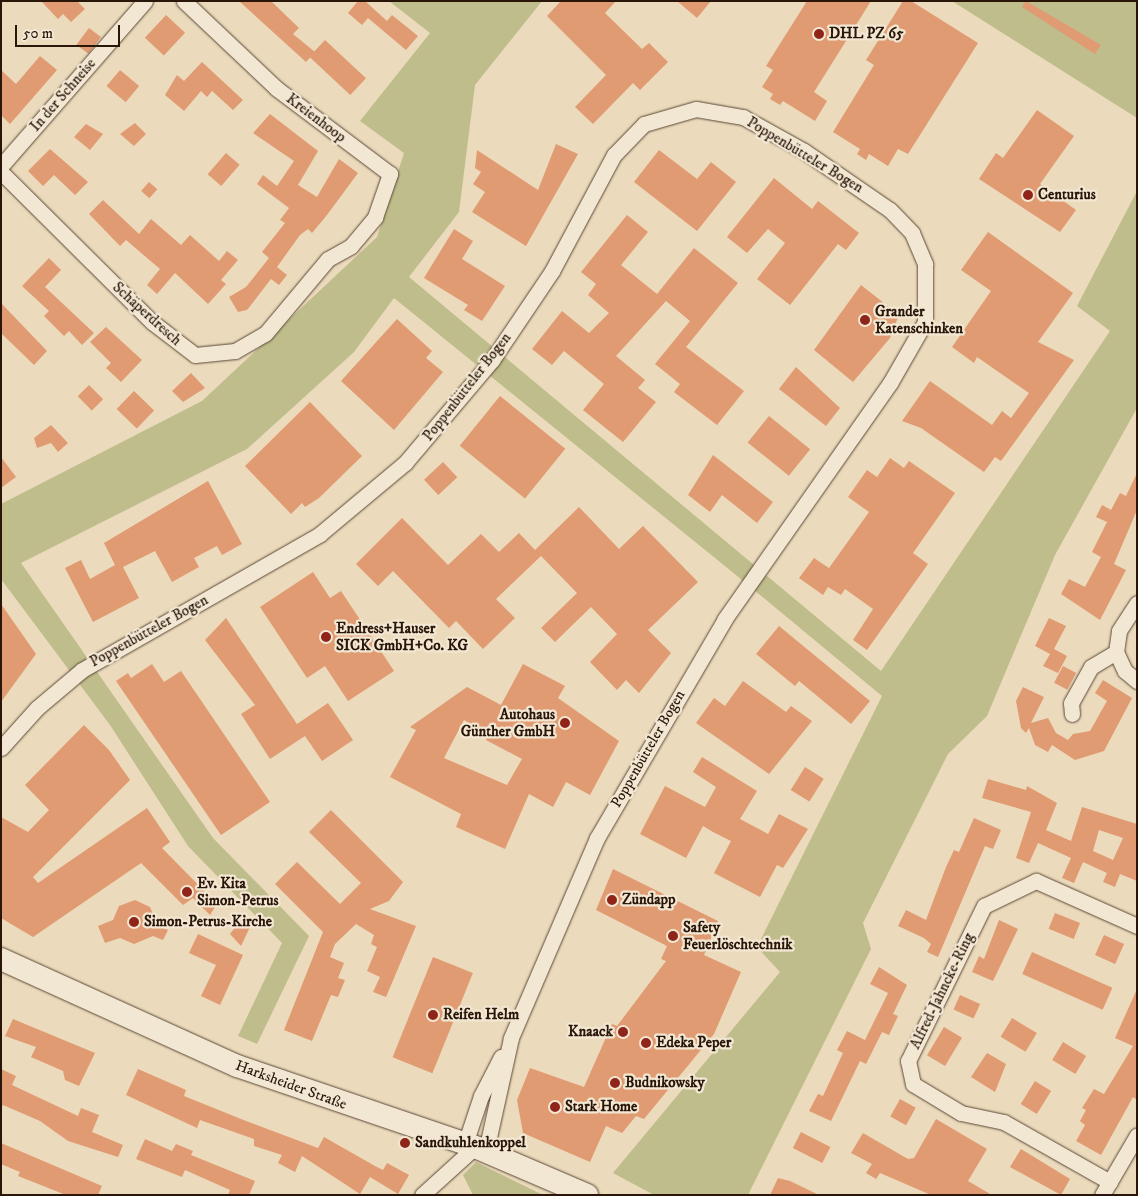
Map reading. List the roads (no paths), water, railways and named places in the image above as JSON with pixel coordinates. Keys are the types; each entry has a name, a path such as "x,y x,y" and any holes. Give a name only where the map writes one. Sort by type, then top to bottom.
{"main road":[{"name":"Harksheider Straße","path":"1,959 237,1066 475,1147 587,1195"}],"street":[{"name":"In der Schneise","path":"1,166 145,1"},
{"name":"Kreienhoop","path":"184,1 276,88 390,174 375,217 351,246"},
{"name":"Poppenbütteler Bogen","path":"1,748 37,708 82,670 320,534 405,463 492,360 552,271 614,155 644,124 685,110 726,112 784,139 873,197 912,233 928,285 925,322 890,383 753,577 660,725 569,896 509,1043 475,1147"},
{"name":"Schäperdresch","path":"1,172 152,322 195,355 235,350 265,334 328,259 351,246"},
{"path":"1137,603 1119,632 1116,652 1125,671 1137,681"},
{"path":"1072,714 1071,703 1091,667 1116,652"},
{"name":"Alfred-Jahncke-Ring","path":"1106,1188 1004,1122 960,1113 913,1084 908,1061 984,906 1036,881 1137,926"},
{"name":"Poppenbütteler Bogen","path":"475,1147 481,1096 509,1043"},
{"path":"1106,1188 1137,1135"},
{"path":"422,1195 475,1147"}],"place":[{"name":"DHL PZ 65","path":"819,34"},
{"name":"Centurius","path":"1028,195"},
{"name":"Grander Katenschinken","path":"865,320"},
{"name":"Endress+Hauser SICK GmbH+Co. KG","path":"326,637"},
{"name":"Autohaus Günther GmbH","path":"565,723"},
{"name":"Ev. Kita Simon-Petrus","path":"187,892"},
{"name":"Zündapp","path":"612,900"},
{"name":"Simon-Petrus-Kirche","path":"134,922"},
{"name":"Safety Feuerlöschtechnik","path":"673,936"},
{"name":"Reifen Helm","path":"433,1015"},
{"name":"Knaack","path":"623,1032"},
{"name":"Edeka Peper","path":"646,1043"},
{"name":"Budnikowsky","path":"615,1083"},
{"name":"Stark Home","path":"555,1107"},
{"name":"Sandkuhlenkoppel","path":"405,1143"}]}
